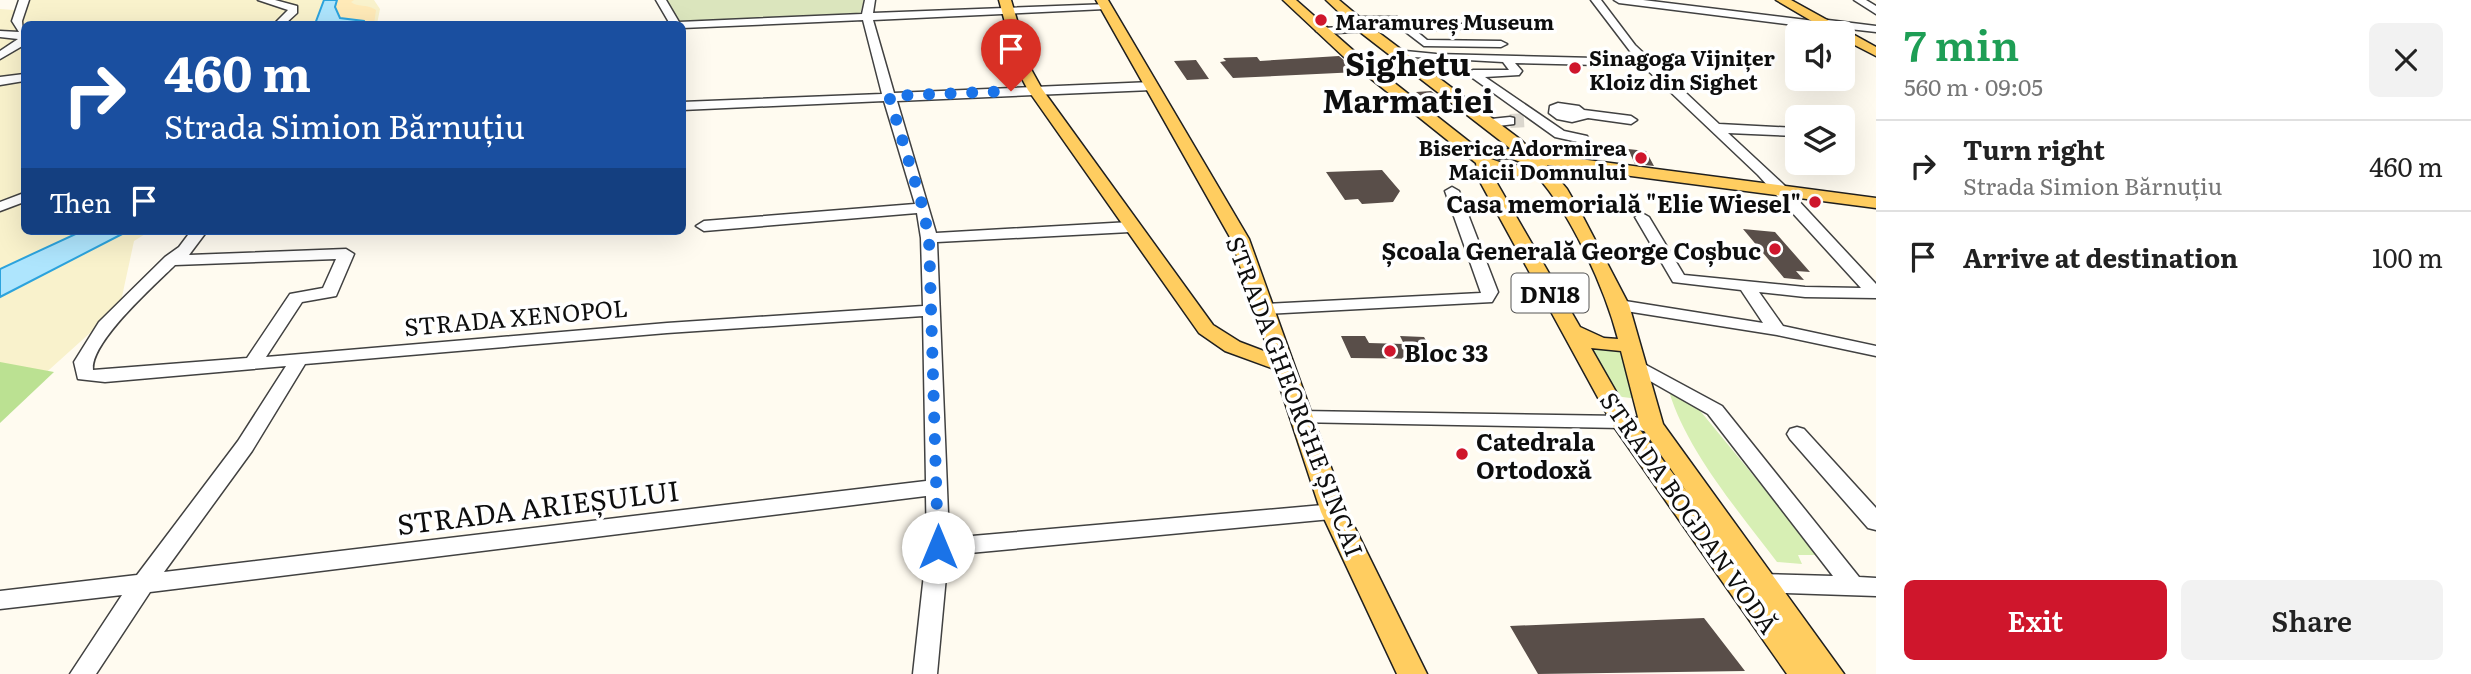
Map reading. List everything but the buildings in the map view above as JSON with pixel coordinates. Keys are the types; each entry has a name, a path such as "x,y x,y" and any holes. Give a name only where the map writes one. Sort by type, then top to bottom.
{"main road":[{"path":"1332,0 1395,53 1491,123 1535,163"},
{"path":"1782,0 1819,21"},
{"path":"1290,2 1372,73 1482,160 1493,153 1535,163 1587,165 1876,203"},
{"name":"STRADA GHEORGHE ȘINCAI","path":"1103,3 1240,239 1335,512 1412,674"},
{"path":"1007,5 1025,71 1035,90 1130,227 1206,329 1219,341 1234,349 1283,365"},
{"path":"1855,41 1876,52"},
{"name":"STRADA BOGDAN VODĂ","path":"1482,160 1486,178 1622,422 1829,674"},
{"name":"DN18","path":"1535,163 1558,189 1619,305"},
{"path":"1558,189 1574,172 1587,165"},
{"name":"STRADA BOGDAN VODĂ","path":"1619,305 1652,425 1752,583 1804,674"},
{"path":"1573,332 1591,341 1608,345 1628,343"}],"street":[{"path":"21,30 17,21 24,0"},
{"path":"263,0 293,8 292,13 283,21"},
{"path":"661,0 673,21"},
{"path":"1596,0 1624,40 1782,190 1849,269 1876,293"},
{"path":"1619,0 1798,21"},
{"path":"1859,0 1876,11"},
{"path":"686,25 869,7 1103,3"},
{"path":"869,7 889,96 923,208 929,239 938,547 925,674"},
{"path":"1321,31 1397,20 1424,43 1501,44"},
{"path":"1406,27 1501,27"},
{"path":"1855,27 1876,29"},
{"path":"0,34 21,36"},
{"path":"0,56 21,38"},
{"path":"1464,44 1476,59"},
{"path":"1395,53 1476,59 1646,63"},
{"path":"1372,73 1416,68 1436,57"},
{"path":"1506,60 1515,73 1473,74 1533,119 1560,134 1583,139"},
{"path":"0,81 21,78"},
{"path":"686,106 1152,86"},
{"path":"1533,119 1559,116 1554,109 1569,108 1582,114 1631,120"},
{"path":"1491,123 1510,121"},
{"path":"1715,128 1785,131"},
{"path":"1264,309 1486,298 1490,292 1452,191"},
{"path":"0,207 21,198"},
{"path":"704,226 923,208"},
{"path":"1642,216 1679,279 1746,287 1876,293"},
{"path":"929,239 1130,227"},
{"path":"171,260 185,250 197,235"},
{"path":"171,260 346,254 330,292 296,298 252,364"},
{"name":"STRADA XENOPOL","path":"171,260 105,326 83,362 84,375 105,376 584,335 932,310"},
{"path":"1746,287 1777,330"},
{"path":"1619,305 1777,330 1876,351"},
{"path":"82,674 144,582 227,470 298,360"},
{"path":"1634,365 1714,410 1853,586"},
{"path":"1300,417 1622,422 1652,425"},
{"path":"1797,434 1876,522"},
{"name":"STRADA ARIEȘULUI","path":"0,600 938,487"},
{"path":"938,547 1335,512"},
{"path":"1752,583 1876,587"}],"shaded area":[{"path":"21,0 374,0 380,9 378,21 21,21 21,235 144,235 134,241 120,306 0,414 0,9 14,10"}],"green space":[{"path":"665,0 864,0 860,14 686,24 686,21 678,21"},
{"path":"1586,344 1619,348 1638,399 1615,396"},
{"path":"0,362 54,372 0,423"},
{"path":"1669,391 1697,407 1819,555 1798,555 1802,564 1777,562 1701,458 1677,413"}],"sand":[{"path":"337,0 354,0 351,2 356,5 376,10 374,21 340,18 335,12"}],"water":[{"path":"324,0 337,0 335,7 340,18 364,21 316,21"},
{"path":"73,235 120,235 0,297 0,269"}],"tunnel":[{"path":"1510,121 1527,120"}],"place":[{"name":"Maramureș Museum","path":"1321,20"},
{"name":"Sinagoga Vijnițer Kloiz din Sighet","path":"1575,68"},
{"name":"Biserica Adormirea Maicii Domnului","path":"1641,158"},
{"name":"Casa memorială \"Elie Wiesel\"","path":"1815,202"},
{"name":"Școala Generală George Coșbuc","path":"1775,249"},
{"name":"Bloc 33","path":"1390,351"},
{"name":"Catedrala Ortodoxă","path":"1462,454"}],"district":[{"name":"Sighetu Marmatiei","path":"1408,80"}],"route":[{"path":"938,547 929,239 923,208 889,96 1011,91"}]}
